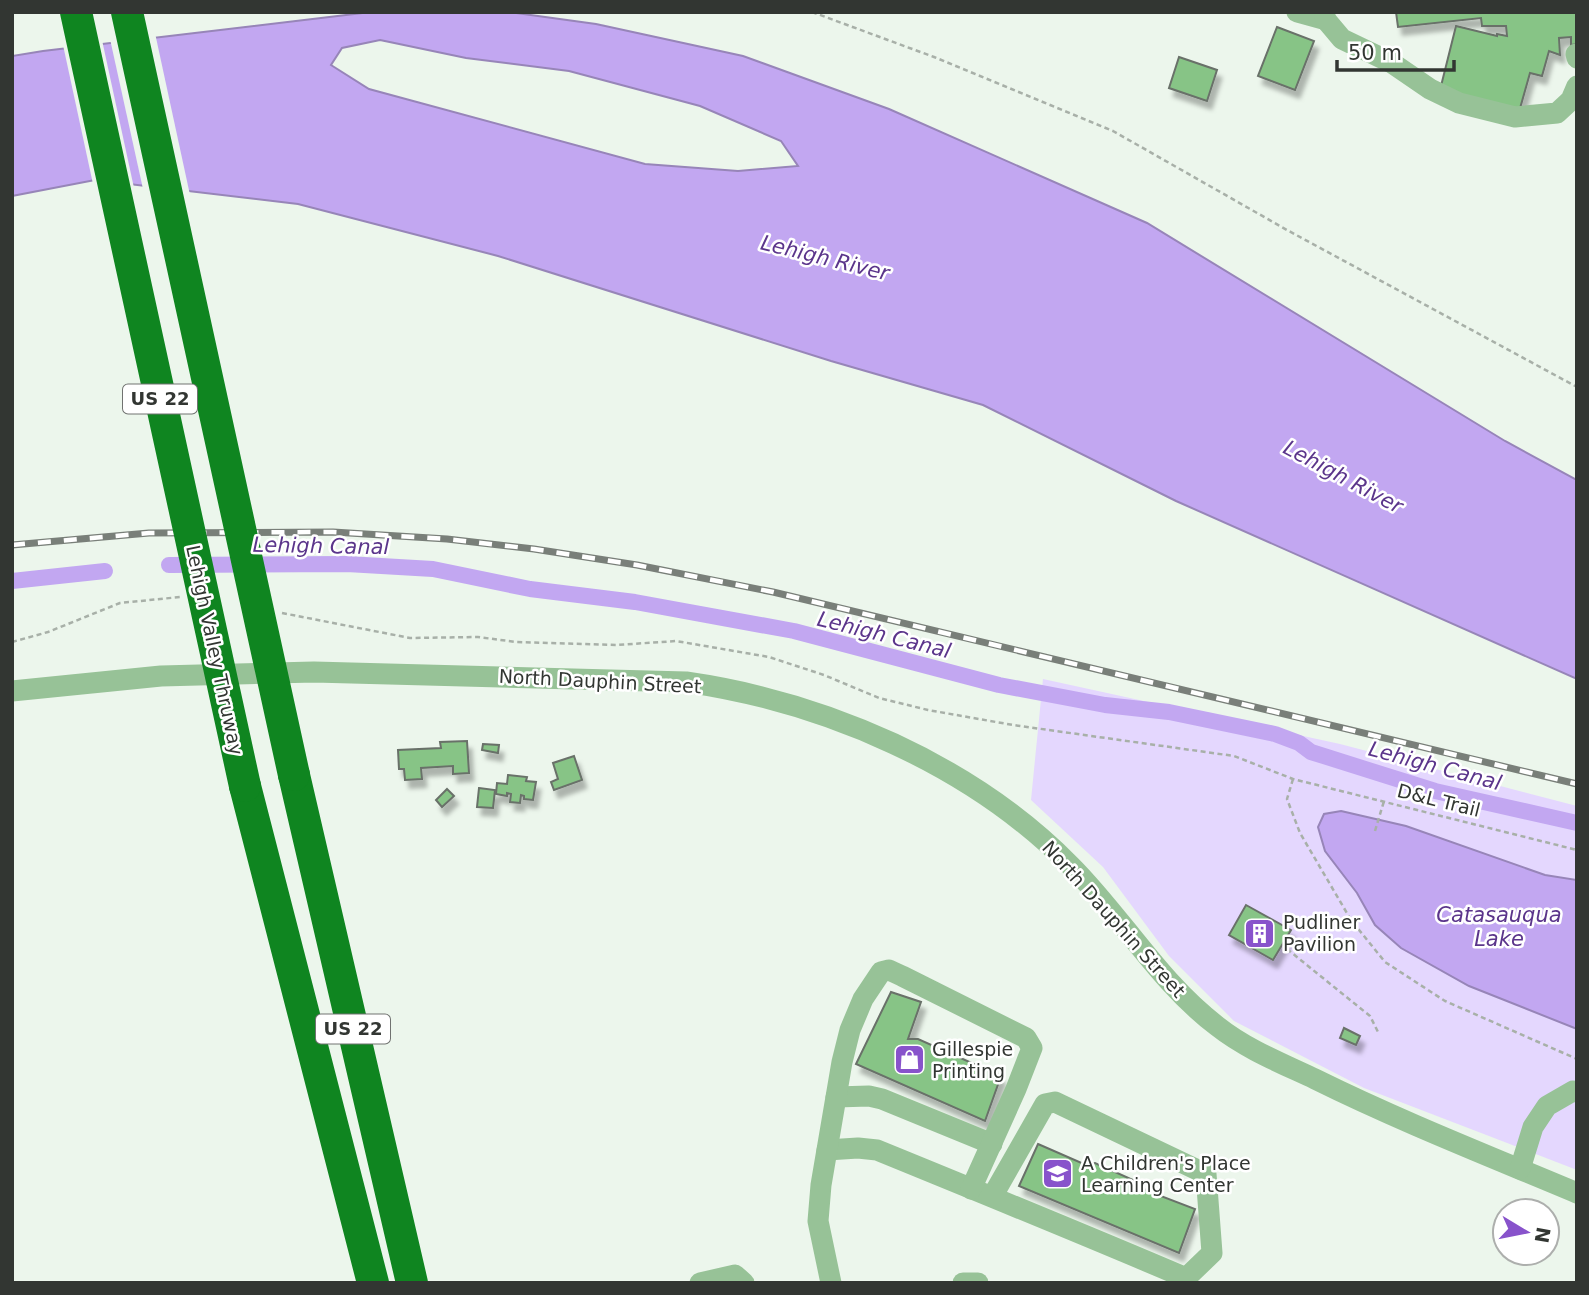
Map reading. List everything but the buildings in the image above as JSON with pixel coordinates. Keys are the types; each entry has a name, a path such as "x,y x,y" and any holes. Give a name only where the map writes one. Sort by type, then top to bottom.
{"highway":[{"name":"Lehigh Valley Thruway","path":"76,12 245,786 373,1283"},
{"name":"US 22","path":"127,12 294,775 412,1283"}],"street":[{"path":"1297,12 1325,16 1342,39 1459,103 1515,117 1557,113 1571,100 1577,86"},
{"name":"North Dauphin Street","path":"12,691 150,677 314,672 660,680 726,688 803,707 874,735 952,775 1020,820 1072,866 1176,989 1197,1010 1230,1035 1359,1101 1577,1193"},
{"path":"831,1283 818,1221 827,1150 850,1030 872,983 881,972 889,970 1026,1038 1032,1048 971,1189"},
{"path":"1520,1169 1533,1127 1547,1106 1573,1091 1577,1092"},
{"path":"836,1097 881,1098 992,1144"},
{"path":"827,1150 877,1150 1186,1278 1212,1253 1206,1174 1055,1102 1045,1104 992,1197"},
{"path":"699,1283 738,1280"},
{"path":"963,1283 978,1283"}],"path":[{"path":"812,12 934,57 1113,131 1287,230 1577,387"},
{"name":"D&L Trail","path":"1577,850 1293,779 1287,799 1300,833 1351,920 1385,962 1445,1001 1577,1059"},
{"path":"1375,831 1384,801"},
{"path":"1287,949 1370,1016 1378,1032"}],"shaded area":[{"path":"1043,679 1340,744 1577,806 1577,1170 1364,1088 1234,1021 1169,956 1103,867 1031,800"}],"water":[{"name":"Lehigh River","path":"371,12 509,12 596,24 743,56 889,109 1147,223 1505,441 1577,480 1577,679 1176,501 983,405 831,361 498,256 298,204 95,180 12,196 12,56","holes":["380,40 466,58 569,71 700,106 781,141 798,166 738,171 645,164 369,89 331,65 342,48"]},
{"name":"Catasauqua Lake","path":"1341,811 1406,826 1545,875 1577,880 1577,1029 1469,986 1401,948 1375,925 1357,893 1325,851 1318,827 1324,814"}],"pier":[{"path":"155,33 190,195 143,189 110,39"},
{"path":"102,40 134,188 93,184 63,45"}],"waterway":[{"name":"Lehigh Canal","path":"169,565 347,564 433,569 530,589 635,602 794,631 999,685 1105,705 1169,712 1275,734 1299,743 1311,752 1435,791 1577,823"},
{"name":"Lehigh Canal","path":"12,581 105,571"}],"railway":[{"path":"12,545 149,533 333,532 447,539 534,549 637,565 773,592 1577,784"}],"place":[{"name":"Pudliner Pavilion","path":"1260,933"},
{"name":"Gillespie Printing","path":"909,1060"},
{"name":"A Children's Place Learning Center","path":"1058,1174"}]}
